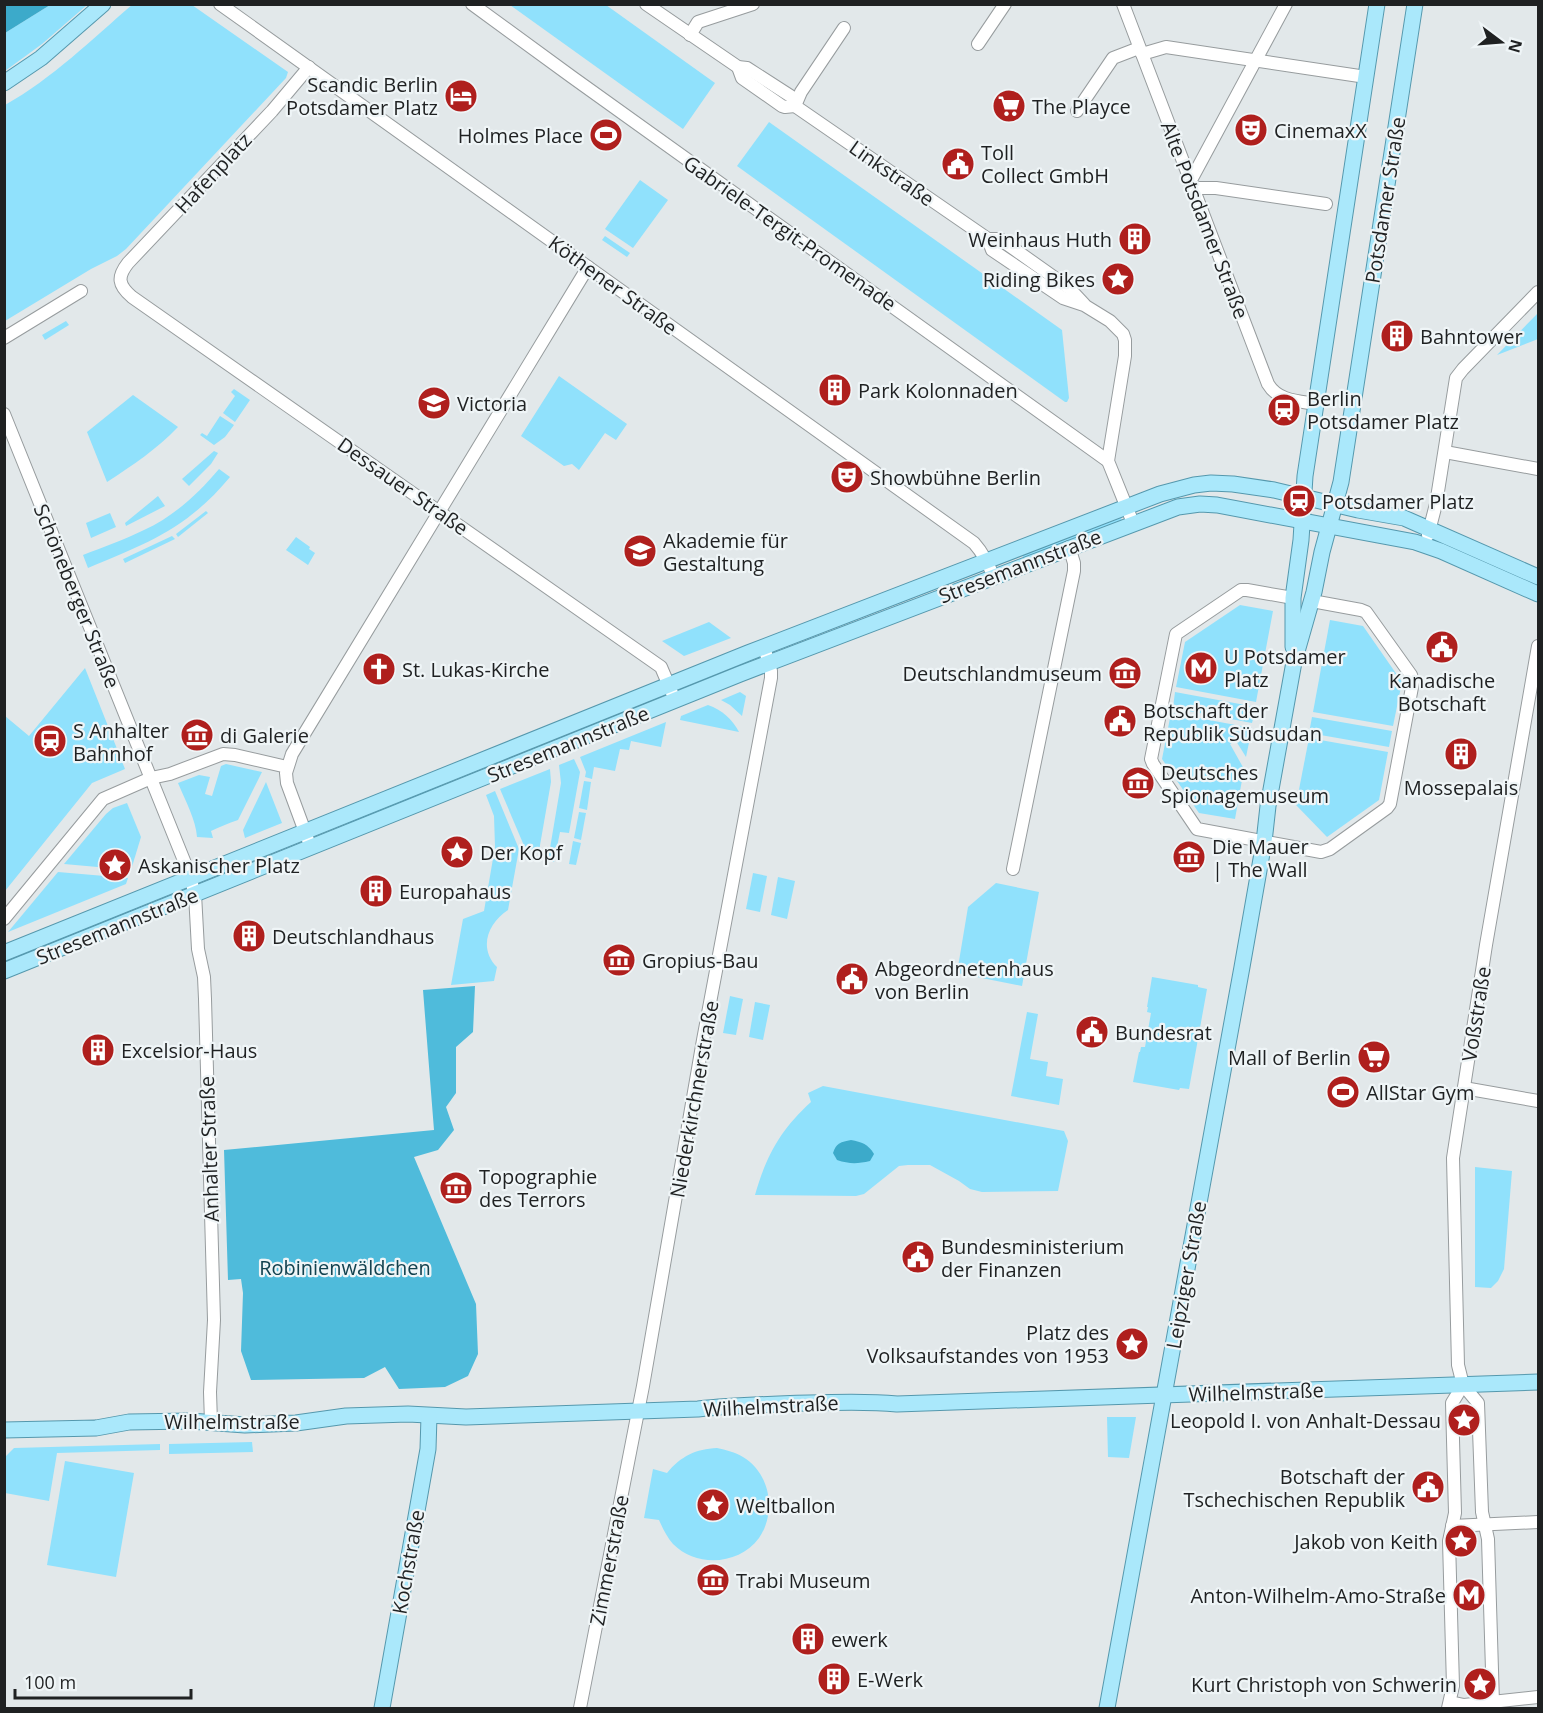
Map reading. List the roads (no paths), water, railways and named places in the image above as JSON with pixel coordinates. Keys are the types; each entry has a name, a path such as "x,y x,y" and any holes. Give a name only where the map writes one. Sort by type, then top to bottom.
{"main road":[{"path":"4,83 41,58 103,4"},
{"name":"Potsdamer Straße","path":"1316,404 1377,4"},
{"name":"Potsdamer Straße","path":"1335,504 1355,396 1415,4"},
{"path":"1294,662 1293,598 1306,468 1316,404"},
{"path":"1128,507 1184,487 1212,483 1233,484 1404,518 1539,577"},
{"path":"1133,523 1178,507 1200,504 1217,505 1425,545 1539,594"},
{"path":"1294,662 1312,601 1335,504"},
{"name":"Stresemannstraße","path":"4,953 764,647 1128,507"},
{"name":"Stresemannstraße","path":"5,970 675,700 1133,523"},
{"path":"933,582 939,598"},
{"name":"Leipziger Straße","path":"1107,1708 1264,842 1294,662"},
{"path":"616,706 622,722"},
{"path":"536,739 542,754"},
{"path":"444,776 450,791"},
{"path":"338,818 345,834"},
{"name":"Wilhelmstraße","path":"4,1430 96,1428 129,1422 211,1422 227,1425 296,1423 346,1416 408,1414 466,1417 698,1409 755,1404 874,1401 897,1404 1539,1382"},
{"name":"Kochstraße","path":"382,1708 428,1449 429,1416"}],"street":[{"name":"Köthener Straße","path":"220,4 974,543 980,549 994,576"},
{"name":"Gabriele-Tergit-Promenade","path":"472,4 608,104 1108,461"},
{"name":"Linkstraße","path":"646,4 738,67 742,78 758,89 785,107 795,106 988,239 992,250 1063,298 1084,305 1115,324 1125,340 1125,356 1108,461"},
{"path":"690,35 698,22 753,4"},
{"path":"978,44 1005,4"},
{"name":"Alte Potsdamer Straße","path":"1123,4 1268,384 1272,391 1280,396 1316,404"},
{"path":"1286,4 1191,185 1326,204"},
{"path":"795,106 801,92 844,28"},
{"path":"1077,111 1113,58 1166,47 1366,77"},
{"name":"Hafenplatz","path":"120,280 128,262 272,111 309,67"},
{"path":"311,848 288,789 287,767 292,754 588,267"},
{"name":"Dessauer Straße","path":"120,280 132,297 661,667 675,700"},
{"path":"4,338 81,291"},
{"path":"1425,545 1436,504 1456,378 1539,292"},
{"name":"Schöneberger Straße","path":"4,414 191,878"},
{"path":"1445,452 1539,469"},
{"path":"1108,461 1133,523"},
{"path":"1013,869 1074,571 1069,548"},
{"path":"1293,598 1241,590 1176,634 1151,757 1153,764 1197,829 1325,852 1387,808 1392,799 1413,685 1412,677 1366,612 1312,601"},
{"name":"Voßstraße","path":"1462,1385 1457,1355 1453,1158 1486,945 1539,646"},
{"name":"Niederkirchnerstraße","path":"638,1411 726,913 771,678 770,663 764,647"},
{"path":"4,919 103,799 151,778 170,774 219,755 227,754 287,767"},
{"name":"Anhalter Straße","path":"191,878 195,894 198,950 204,988 213,1320 211,1422"},
{"path":"1464,1088 1539,1101"},
{"path":"1493,1703 1488,1539 1482,1512 1478,1402 1462,1385 1452,1403 1455,1513 1449,1541 1453,1686 1449,1705 1464,1707 1539,1697"},
{"name":"Zimmerstraße","path":"580,1708 638,1411"},
{"path":"1452,1526 1539,1522"}],"place":[{"name":"Scandic Berlin Potsdamer Platz","path":"461,96"},
{"name":"The Playce","path":"1009,106"},
{"name":"CinemaxX","path":"1251,130"},
{"name":"Holmes Place","path":"606,135"},
{"name":"Toll Collect GmbH","path":"958,164"},
{"name":"Weinhaus Huth","path":"1135,239"},
{"name":"Riding Bikes","path":"1118,279"},
{"name":"Bahntower","path":"1397,336"},
{"name":"Park Kolonnaden","path":"835,390"},
{"name":"Victoria","path":"434,403"},
{"name":"Berlin Potsdamer Platz","path":"1284,410"},
{"name":"Showbühne Berlin","path":"847,477"},
{"name":"Potsdamer Platz","path":"1299,501"},
{"name":"Akademie für Gestaltung","path":"640,551"},
{"name":"Kanadische Botschaft","path":"1442,647"},
{"name":"U Potsdamer Platz","path":"1201,668"},
{"name":"St. Lukas-Kirche","path":"379,669"},
{"name":"Deutschlandmuseum","path":"1125,673"},
{"name":"Botschaft der Republik Südsudan","path":"1120,721"},
{"name":"di Galerie","path":"197,735"},
{"name":"S Anhalter Bahnhof","path":"50,741"},
{"name":"Mossepalais","path":"1461,754"},
{"name":"Deutsches Spionagemuseum","path":"1138,783"},
{"name":"Der Kopf","path":"457,852"},
{"name":"Die Mauer | The Wall","path":"1189,857"},
{"name":"Askanischer Platz","path":"115,865"},
{"name":"Europahaus","path":"376,891"},
{"name":"Deutschlandhaus","path":"249,936"},
{"name":"Gropius-Bau","path":"619,960"},
{"name":"Abgeordnetenhaus von Berlin","path":"852,979"},
{"name":"Bundesrat","path":"1092,1032"},
{"name":"Excelsior-Haus","path":"98,1050"},
{"name":"Mall of Berlin","path":"1374,1057"},
{"name":"AllStar Gym","path":"1343,1092"},
{"name":"Topographie des Terrors","path":"456,1188"},
{"name":"Bundesministerium der Finanzen","path":"918,1257"},
{"name":"Platz des Volksaufstandes von 1953","path":"1132,1344"},
{"name":"Leopold I. von Anhalt-Dessau","path":"1464,1420"},
{"name":"Botschaft der Tschechischen Republik","path":"1428,1487"},
{"name":"Weltballon","path":"713,1505"},
{"name":"Jakob von Keith","path":"1461,1541"},
{"name":"Trabi Museum","path":"713,1580"},
{"name":"Anton-Wilhelm-Amo-Straße","path":"1469,1595"},
{"name":"ewerk","path":"808,1639"},
{"name":"E-Werk","path":"834,1679"},
{"name":"Kurt Christoph von Schwerin","path":"1480,1684"}],"park label":[{"name":"Robinienwäldchen","path":"345,1267"}]}
